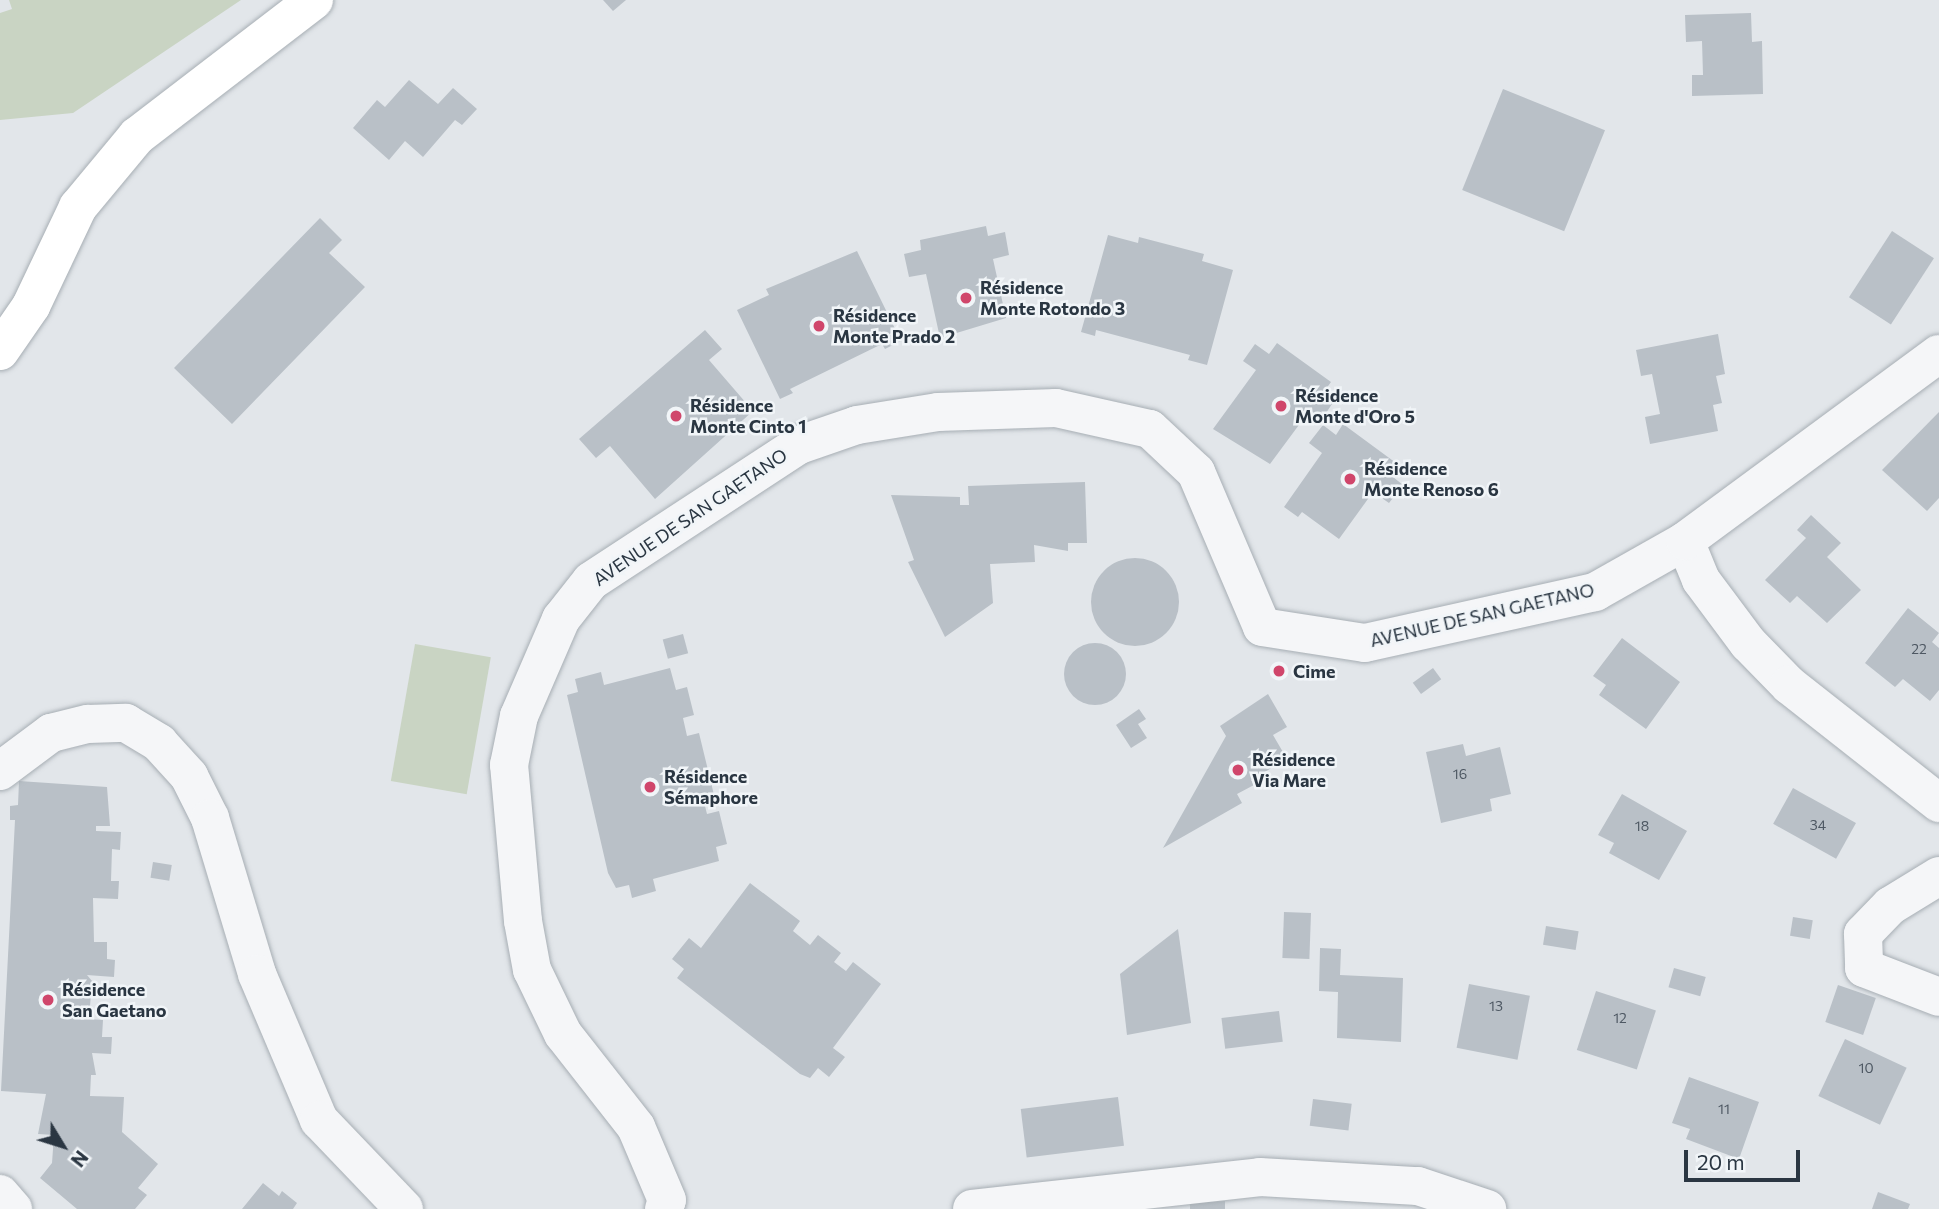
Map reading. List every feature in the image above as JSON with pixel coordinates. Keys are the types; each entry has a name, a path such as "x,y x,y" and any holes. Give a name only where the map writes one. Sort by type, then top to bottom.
{"main road":[{"path":"0,351 31,306 78,207 137,135 314,0"}],"street":[{"name":"AVENUE DE SAN GAETANO","path":"664,1209 667,1200 636,1126 563,1034 532,970 509,765 524,705 561,619 583,590 721,494 799,444 857,425 938,412 1056,408 1150,429 1196,472 1262,626 1365,643 1595,592 1685,541 1939,354"},
{"path":"1685,541 1701,580 1748,643 1789,685 1939,803"},
{"path":"0,771 51,733 88,724 125,723 159,743 189,776 209,818 257,974 319,1120 404,1209"},
{"path":"1939,876 1890,906 1863,934 1864,968 1939,997"},
{"path":"972,1209 1260,1177 1418,1186 1487,1209"},
{"path":"0,1194 13,1209"}],"green space":[{"path":"9,0 241,0 73,113 0,120 0,13 12,9"},
{"path":"415,644 491,657 467,794 391,781"}],"building":[{"path":"603,0 626,0 613,11"},
{"path":"1751,13 1752,42 1762,41 1763,94 1692,96 1692,75 1703,75 1702,41 1686,42 1685,15"},
{"path":"409,80 438,104 453,88 477,109 462,125 455,120 423,157 405,141 389,160 353,128 377,100 385,107"},
{"path":"1503,89 1605,130 1564,231 1462,190"},
{"path":"320,218 342,240 329,253 365,287 232,424 174,368"},
{"name":"Résidence Monte Rotondo 3","path":"986,226 988,236 1005,232 1009,255 993,259 1006,318 940,338 926,274 909,277 904,254 921,250 920,240"},
{"path":"1892,231 1934,258 1891,324 1849,297"},
{"path":"1108,235 1138,243 1139,237 1204,254 1202,261 1233,270 1207,365 1188,360 1190,355 1096,330 1095,336 1081,332"},
{"name":"Résidence Monte Prado 2","path":"857,251 901,341 885,349 882,344 790,389 793,393 780,399 737,310 769,295 766,289"},
{"name":"Résidence Monte Cinto 1","path":"705,330 722,349 709,360 753,411 655,499 610,446 596,458 579,439"},
{"path":"1718,334 1725,374 1716,376 1722,403 1713,405 1718,431 1650,444 1645,417 1660,414 1652,374 1641,376 1636,350"},
{"name":"Résidence Monte d'Oro 5","path":"1277,343 1331,382 1323,393 1334,401 1322,419 1310,410 1270,464 1213,429 1256,370 1243,361 1255,344 1269,354"},
{"path":"1939,412 1939,498 1927,511 1882,470"},
{"name":"Résidence Monte Renoso 6","path":"1343,424 1396,463 1388,473 1403,485 1389,503 1373,492 1339,539 1302,512 1298,517 1284,507 1322,453 1309,443 1323,425 1336,435"},
{"path":"1085,482 1087,543 1068,543 1068,551 1034,545 1035,562 990,564 993,603 945,637 908,562 914,560 891,495 960,497 960,505 969,505 968,486"},
{"path":"1811,515 1841,543 1827,557 1861,590 1827,623 1797,596 1790,603 1765,580 1806,538 1797,530"},
{"path":"1135,558 1160,565 1172,577 1179,602 1172,627 1160,639 1135,646 1110,639 1098,627 1091,602 1098,577 1110,565"},
{"path":"1908,608 1939,633 1932,642 1939,648 1939,690 1930,701 1903,679 1895,687 1865,663"},
{"path":"683,634 688,653 668,659 663,639"},
{"path":"1622,638 1680,682 1646,729 1599,695 1606,685 1593,676"},
{"path":"1089,643 1101,643 1117,652 1124,662 1124,686 1117,696 1101,705 1089,705 1078,700 1069,691 1064,680 1064,668 1069,657 1078,648"},
{"name":"Résidence Sémaphore","path":"670,668 676,690 687,687 694,715 683,718 687,736 699,733 714,795 703,798 707,814 719,811 727,844 716,847 719,861 653,879 656,891 632,898 629,885 616,888 608,873 567,695 578,692 575,679 601,672 604,685"},
{"path":"1433,668 1441,679 1421,694 1413,683"},
{"name":"Résidence Via Mare","path":"1268,694 1287,727 1273,735 1287,759 1251,780 1254,785 1237,794 1242,803 1163,848 1226,736 1220,726"},
{"path":"1139,709 1146,719 1138,724 1147,738 1131,748 1116,725"},
{"path":"1463,744 1466,756 1500,747 1511,794 1490,799 1492,811 1441,823 1426,752"},
{"name":"Résidence San Gaetano","path":"19,781 107,787 110,826 96,826 96,831 121,832 120,850 112,849 111,881 119,881 118,899 93,898 94,942 107,942 107,959 115,960 114,977 87,975 92,981 89,1019 103,1020 102,1037 112,1037 111,1054 92,1053 96,1075 91,1075 90,1096 124,1097 122,1132 158,1164 138,1188 147,1195 135,1209 77,1209 40,1178 52,1163 54,1135 38,1134 46,1094 1,1091 15,820 10,820 10,806 18,805"},
{"path":"1793,788 1856,823 1836,859 1773,824"},
{"path":"1622,794 1687,831 1659,880 1609,853 1614,843 1598,835"},
{"path":"153,862 172,865 169,881 150,878"},
{"path":"750,883 800,921 793,931 810,945 818,935 841,953 834,962 846,971 853,962 881,984 833,1048 845,1057 829,1077 818,1068 810,1078 800,1074 677,978 684,969 672,959 689,938 701,948"},
{"path":"1284,912 1311,913 1309,959 1282,958"},
{"path":"1793,917 1813,920 1810,939 1790,936"},
{"path":"1546,926 1579,931 1576,950 1543,945"},
{"path":"1178,929 1191,1023 1127,1035 1120,974"},
{"path":"1320,948 1341,949 1340,975 1403,978 1401,1042 1337,1038 1338,992 1319,991"},
{"path":"1674,968 1706,977 1700,996 1668,987"},
{"path":"1469,984 1530,996 1517,1060 1457,1048"},
{"path":"1838,985 1876,998 1863,1035 1825,1022"},
{"path":"1596,991 1656,1010 1637,1069 1577,1050"},
{"path":"1279,1011 1283,1042 1225,1049 1221,1018"},
{"path":"1845,1039 1907,1068 1880,1125 1818,1096"},
{"path":"1689,1077 1759,1102 1739,1159 1686,1139 1690,1129 1672,1123"},
{"path":"1118,1097 1124,1146 1027,1158 1021,1109"},
{"path":"1313,1099 1352,1104 1348,1131 1310,1126"},
{"path":"263,1183 279,1196 282,1191 297,1203 293,1209 242,1209"},
{"path":"1878,1192 1910,1204 1908,1209 1872,1209"},
{"path":"1225,1201 1225,1209 1190,1209 1190,1203"}],"place":[{"name":"Résidence Monte Rotondo 3","path":"966,298"},
{"name":"Résidence Monte Prado 2","path":"819,326"},
{"name":"Résidence Monte d'Oro 5","path":"1281,406"},
{"name":"Résidence Monte Cinto 1","path":"676,416"},
{"name":"Résidence Monte Renoso 6","path":"1350,479"},
{"name":"Cime","path":"1279,671"},
{"name":"Résidence Via Mare","path":"1238,770"},
{"name":"Résidence Sémaphore","path":"650,787"},
{"name":"Résidence San Gaetano","path":"48,1000"}]}
